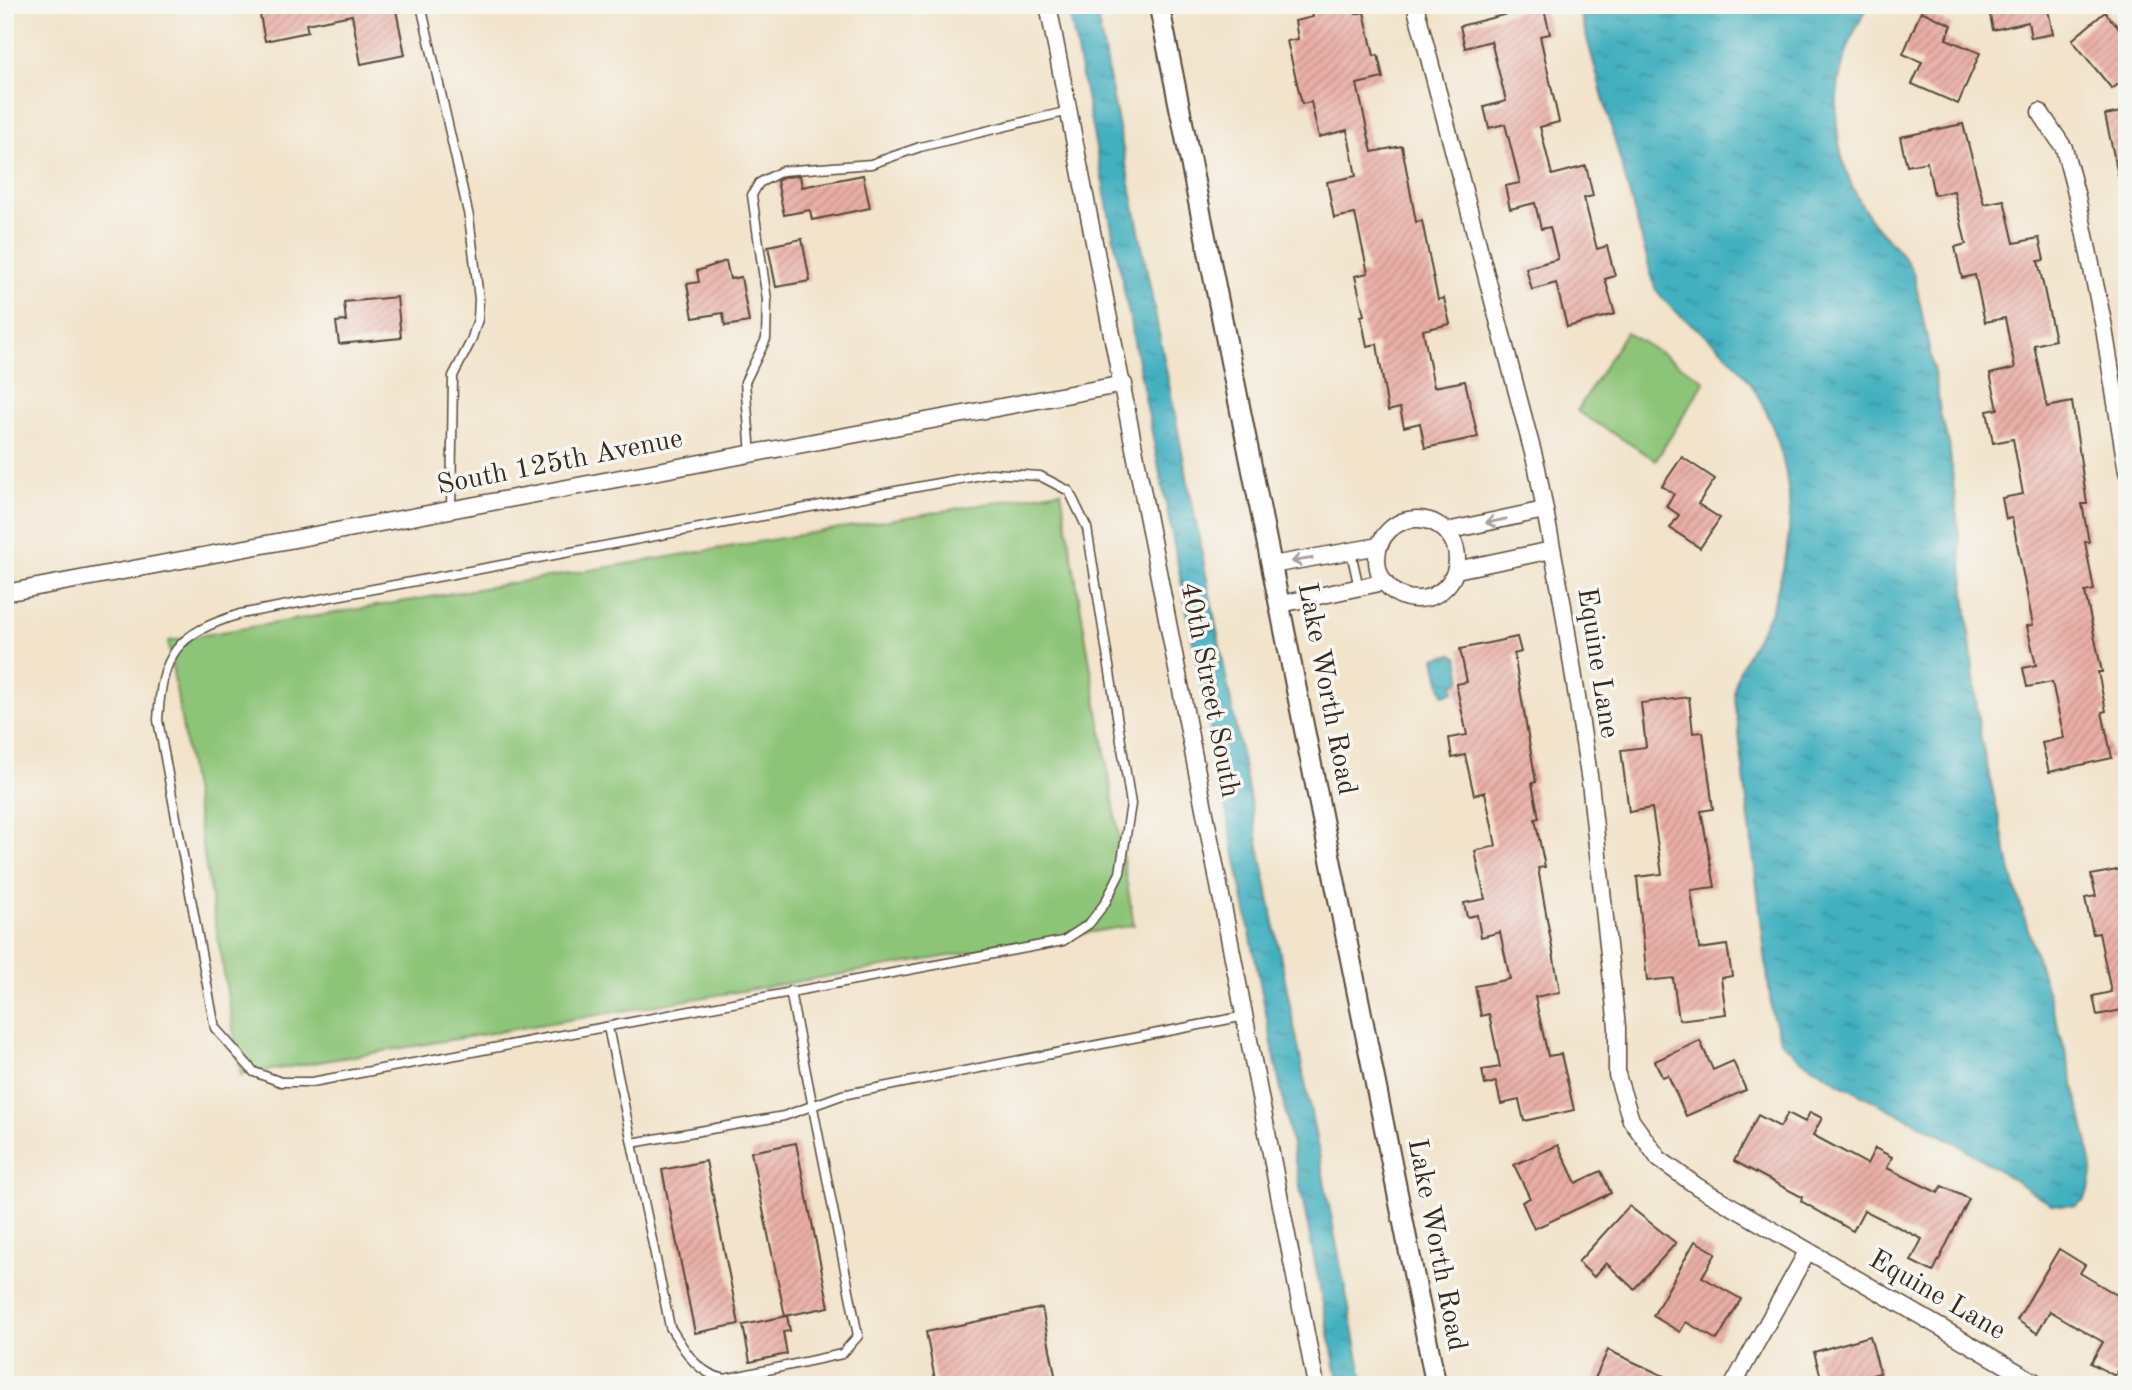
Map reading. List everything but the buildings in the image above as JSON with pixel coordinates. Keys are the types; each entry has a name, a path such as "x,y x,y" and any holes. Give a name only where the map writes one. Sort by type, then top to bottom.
{"street":[{"name":"40th Street South","path":"1048,5 1124,384 1316,1385"},
{"name":"Lake Worth Road","path":"1159,5 1436,1385"},
{"name":"Equine Lane","path":"1415,5 1536,468 1552,550 1590,782 1617,1027 1617,1075 1631,1121 1659,1159 1698,1188 2040,1385"},
{"path":"2040,111 2064,148 2077,197 2103,322 2127,472"},
{"name":"South 125th Avenue","path":"5,593 1124,384"},
{"path":"1447,531 1544,510"},
{"path":"1409,519 1436,523 1447,531 1455,543 1456,570 1442,591 1430,597 1405,598 1384,582 1377,558 1379,546 1396,524 1409,519"},
{"path":"1272,565 1379,546"},
{"path":"1456,570 1552,550"},
{"path":"1281,604 1384,582"},
{"path":"1733,1385 1807,1252"}],"lane":[{"path":"421,5 469,216 479,299 478,319 471,341 453,376 451,510"},
{"path":"751,454 746,382 766,339 767,300 752,195 759,183 782,171 871,164 920,147 1069,111"},
{"path":"992,473 1040,476 1069,491 1087,528 1131,804 1121,873 1105,903 1088,924 1063,941 790,991 312,1082 281,1082 254,1072 215,1028 158,720 160,688 167,664 182,642 204,625 240,614 992,473"},
{"path":"1351,552 1359,588"},
{"path":"608,1027 670,1327 690,1358 707,1375 725,1379 842,1354 858,1336 790,991"},
{"path":"632,1143 785,1116 842,1095 1245,1016"}],"green space":[{"path":"1626,332 1705,381 1656,460 1577,411"},
{"path":"1061,491 1134,925 241,1075 168,641"}],"water":[{"path":"1068,5 1095,5 1364,1385 1339,1385"},
{"path":"1578,5 1869,5 1845,57 1836,111 1838,138 1854,191 1869,217 1905,259 1914,275 1940,414 1949,443 1980,735 2013,880 2066,1053 2088,1144 2092,1173 2090,1186 2085,1199 2075,1206 2051,1204 1953,1141 1846,1087 1799,1058 1781,1041 1772,1014 1734,691 1742,665 1772,608 1785,560 1789,521 1784,465 1777,438 1753,387 1717,345 1676,312 1655,288"},
{"path":"1452,654 1458,657 1462,680 1453,684 1454,692 1443,695 1435,658"}]}
